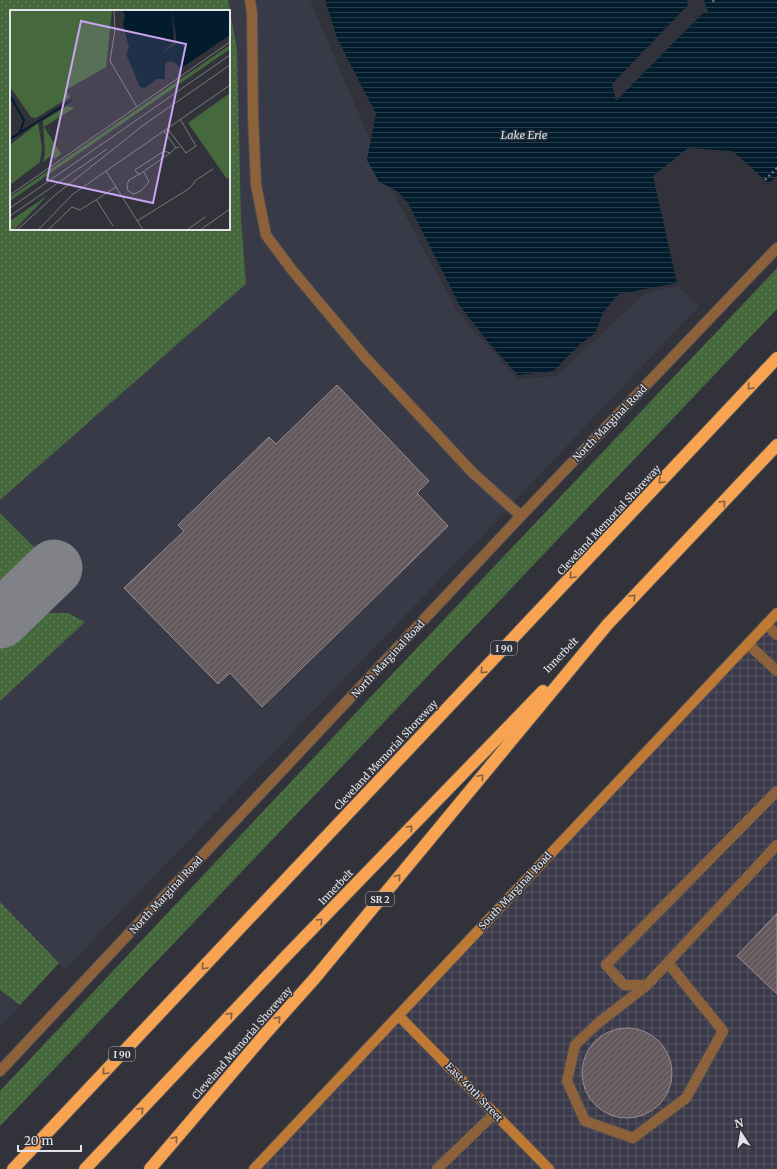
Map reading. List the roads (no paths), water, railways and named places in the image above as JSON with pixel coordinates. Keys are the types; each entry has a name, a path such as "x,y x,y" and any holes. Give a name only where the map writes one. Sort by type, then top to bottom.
{"highway":[{"name":"Cleveland Memorial Shoreway","path":"13,1169 777,358"},
{"name":"Cleveland Memorial Shoreway","path":"150,1169 315,978 607,626 777,445"},
{"name":"Innerbelt","path":"85,1169 288,954 607,626"}],"street":[{"path":"250,0 252,13 253,116 256,186 266,235 292,270 364,356 473,473 521,516"},
{"name":"North Marginal Road","path":"0,1071 521,516 777,248"},
{"name":"South Marginal Road","path":"254,1169 777,612"},
{"path":"766,624 777,635"},
{"path":"748,644 777,671"},
{"path":"647,985 624,985 606,965 777,791"},
{"path":"668,963 723,1031 686,1098 633,1138 584,1121 567,1081 575,1045 597,1024 647,985 777,845"},
{"name":"East 40th Street","path":"399,1016 549,1169"},
{"path":"437,1169 495,1113"}],"water":[{"name":"Lake Erie","path":"325,0 777,0 777,176 768,184 732,151 688,148 653,176 677,283 619,294 604,311 595,333 577,347 554,371 518,375 489,343 460,306 408,203 397,191 379,182 367,160 376,113 337,38"}]}
